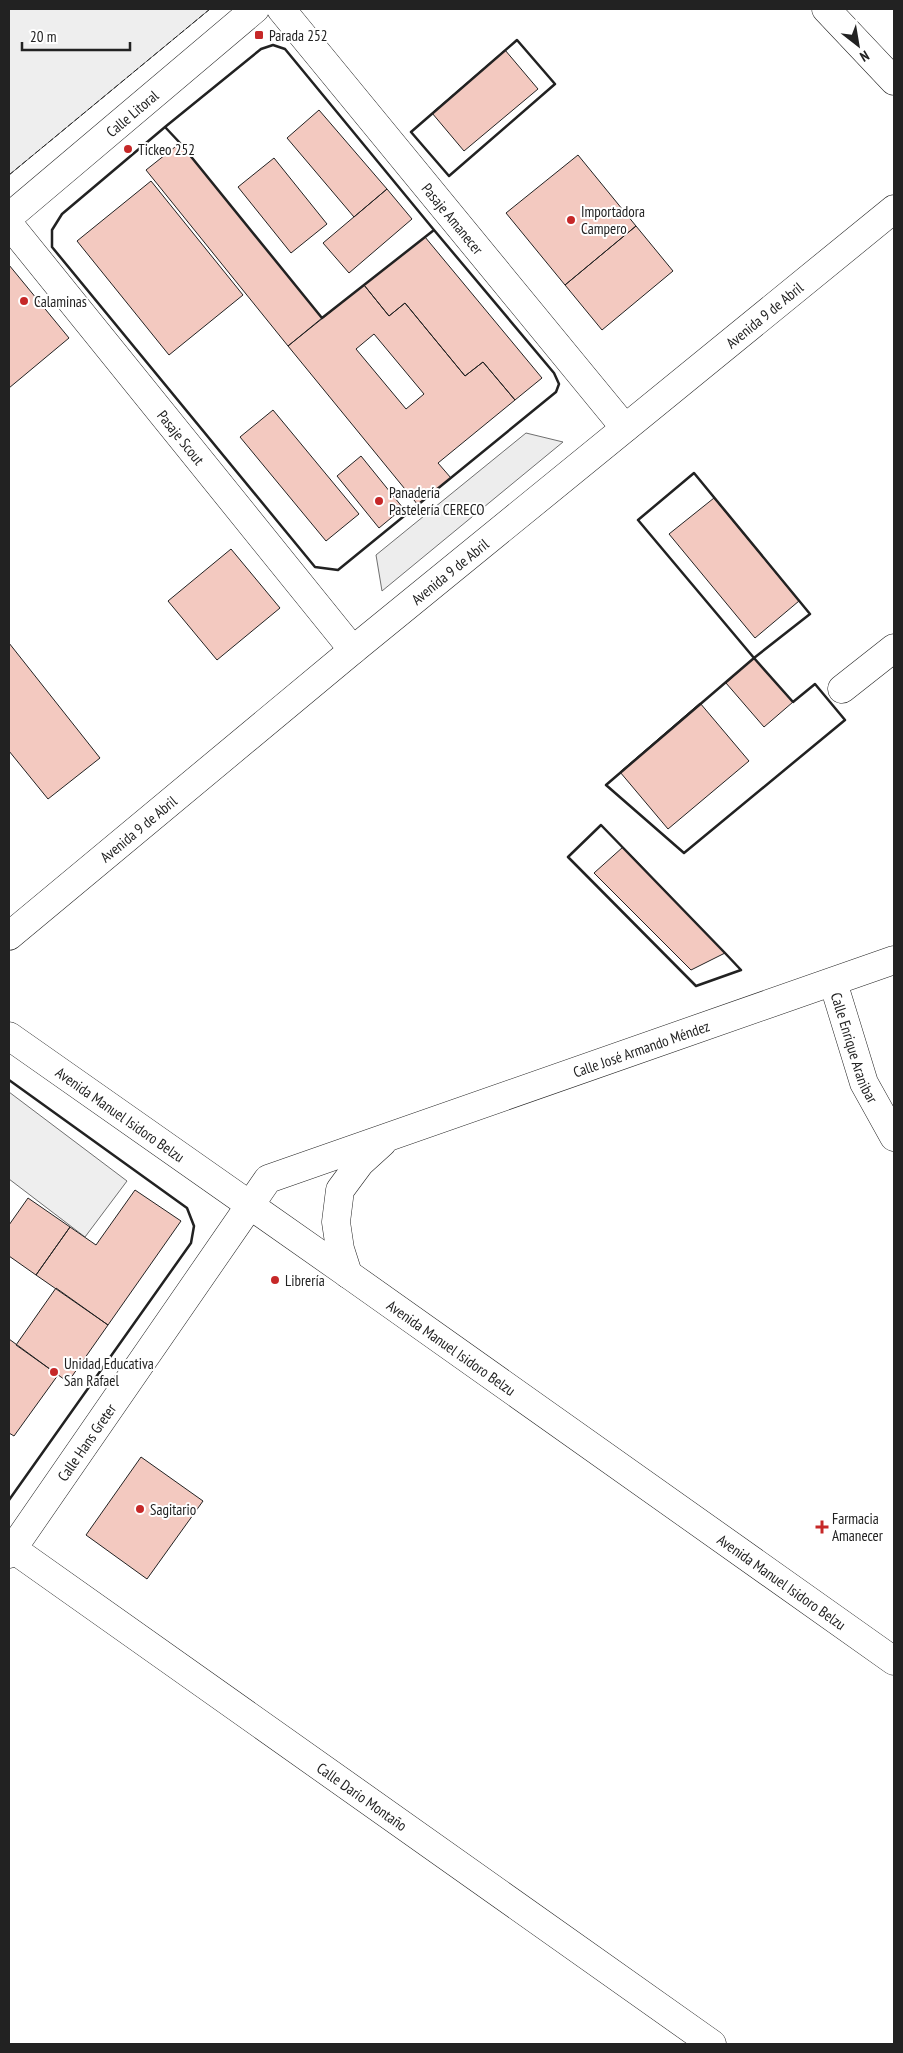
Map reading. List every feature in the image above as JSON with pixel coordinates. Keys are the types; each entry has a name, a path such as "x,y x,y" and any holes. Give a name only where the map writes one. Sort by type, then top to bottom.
{"street":[{"name":"Calle Litoral","path":"9,217 255,9"},
{"name":"Pasaje Amanecer","path":"281,9 625,428"},
{"path":"826,9 894,81"},
{"name":"Avenida 9 de Abril","path":"9,936 353,650 894,209"},
{"name":"Pasaje Scout","path":"9,224 353,650"},
{"path":"842,690 894,648"},
{"name":"Calle José Armando Méndez","path":"250,1206 268,1179 894,960"},
{"name":"Calle Enrique Aranibar","path":"833,982 864,1083 894,1138"},
{"name":"Avenida Manuel Isidoro Belzu","path":"9,1036 894,1661"},
{"name":"Calle José Armando Méndez","path":"348,1274 340,1248 336,1222 340,1190 360,1163 388,1138"},
{"name":"Calle Hans Greter","path":"11,1552 250,1206"},
{"name":"Calle Dario Montaño","path":"11,1552 712,2044"}],"shaded area":[{"path":"9,9 210,9 9,175"},
{"path":"526,433 563,442 382,591 376,555"},
{"path":"9,1092 127,1181 85,1237 9,1179"}],"building":[{"path":"505,50 538,89 464,151 432,113"},
{"path":"319,110 387,189 354,217 287,138"},
{"path":"180,143 322,318 288,346 146,170"},
{"name":"Importadora Campero","path":"578,155 636,226 565,285 506,213"},
{"path":"274,158 327,224 291,253 238,187"},
{"path":"151,181 243,295 169,355 77,241"},
{"path":"387,189 412,219 349,273 323,243"},
{"name":"Importadora Campero","path":"636,226 673,271 602,330 565,285"},
{"path":"425,237 542,378 515,400 483,362 465,376 405,303 389,316 364,285"},
{"name":"Calaminas","path":"9,265 69,338 9,388"},
{"path":"364,285 389,316 405,303 465,376 483,362 515,400 438,463 451,478 418,505 288,346","holes":["374,334 424,394 406,409 356,349"]},
{"path":"273,410 359,514 326,541 240,437"},
{"path":"361,456 403,508 379,528 337,476"},
{"path":"714,498 799,601 755,638 669,534"},
{"path":"231,549 280,608 217,660 168,601"},
{"path":"9,643 100,758 48,799 9,751"},
{"path":"754,658 793,702 764,727 726,683"},
{"path":"700,703 749,761 668,829 620,772"},
{"path":"623,847 725,953 691,970 594,873"},
{"path":"135,1190 181,1221 108,1325 36,1275 70,1227 96,1245"},
{"path":"28,1198 70,1227 36,1275 9,1256 9,1225"},
{"path":"56,1288 108,1325 68,1382 16,1345"},
{"path":"9,1339 58,1375 14,1436 9,1433"},
{"path":"141,1457 203,1501 147,1579 86,1535"}],"fence":[{"path":"9,175 210,9"}],"wall":[{"path":"517,40 555,84 449,176 411,132 517,40"},
{"path":"273,45 285,49 434,230 322,318 165,127 261,49 273,45"},
{"path":"165,127 322,318 434,230 554,373 559,384 556,392 338,570 315,567 52,247 52,230 62,214 165,127"},
{"path":"694,473 810,614 754,658 638,520 694,473"},
{"path":"754,658 793,702 815,684 845,720 684,853 606,785 754,658"},
{"path":"601,825 725,953 741,970 696,986 568,857 601,825"},
{"path":"9,1080 187,1208 194,1226 191,1243 9,1500"}],"place":[{"name":"Parada 252","path":"259,35"},
{"name":"Tickeo 252","path":"128,149"},
{"name":"Importadora Campero","path":"571,220"},
{"name":"Calaminas","path":"24,301"},
{"name":"Panadería Pastelería CERECO","path":"379,501"},
{"name":"Librería","path":"275,1280"},
{"name":"Unidad Educativa San Rafael","path":"54,1372"},
{"name":"Sagitario","path":"140,1509"},
{"name":"Farmacia Amanecer","path":"822,1527"}]}
